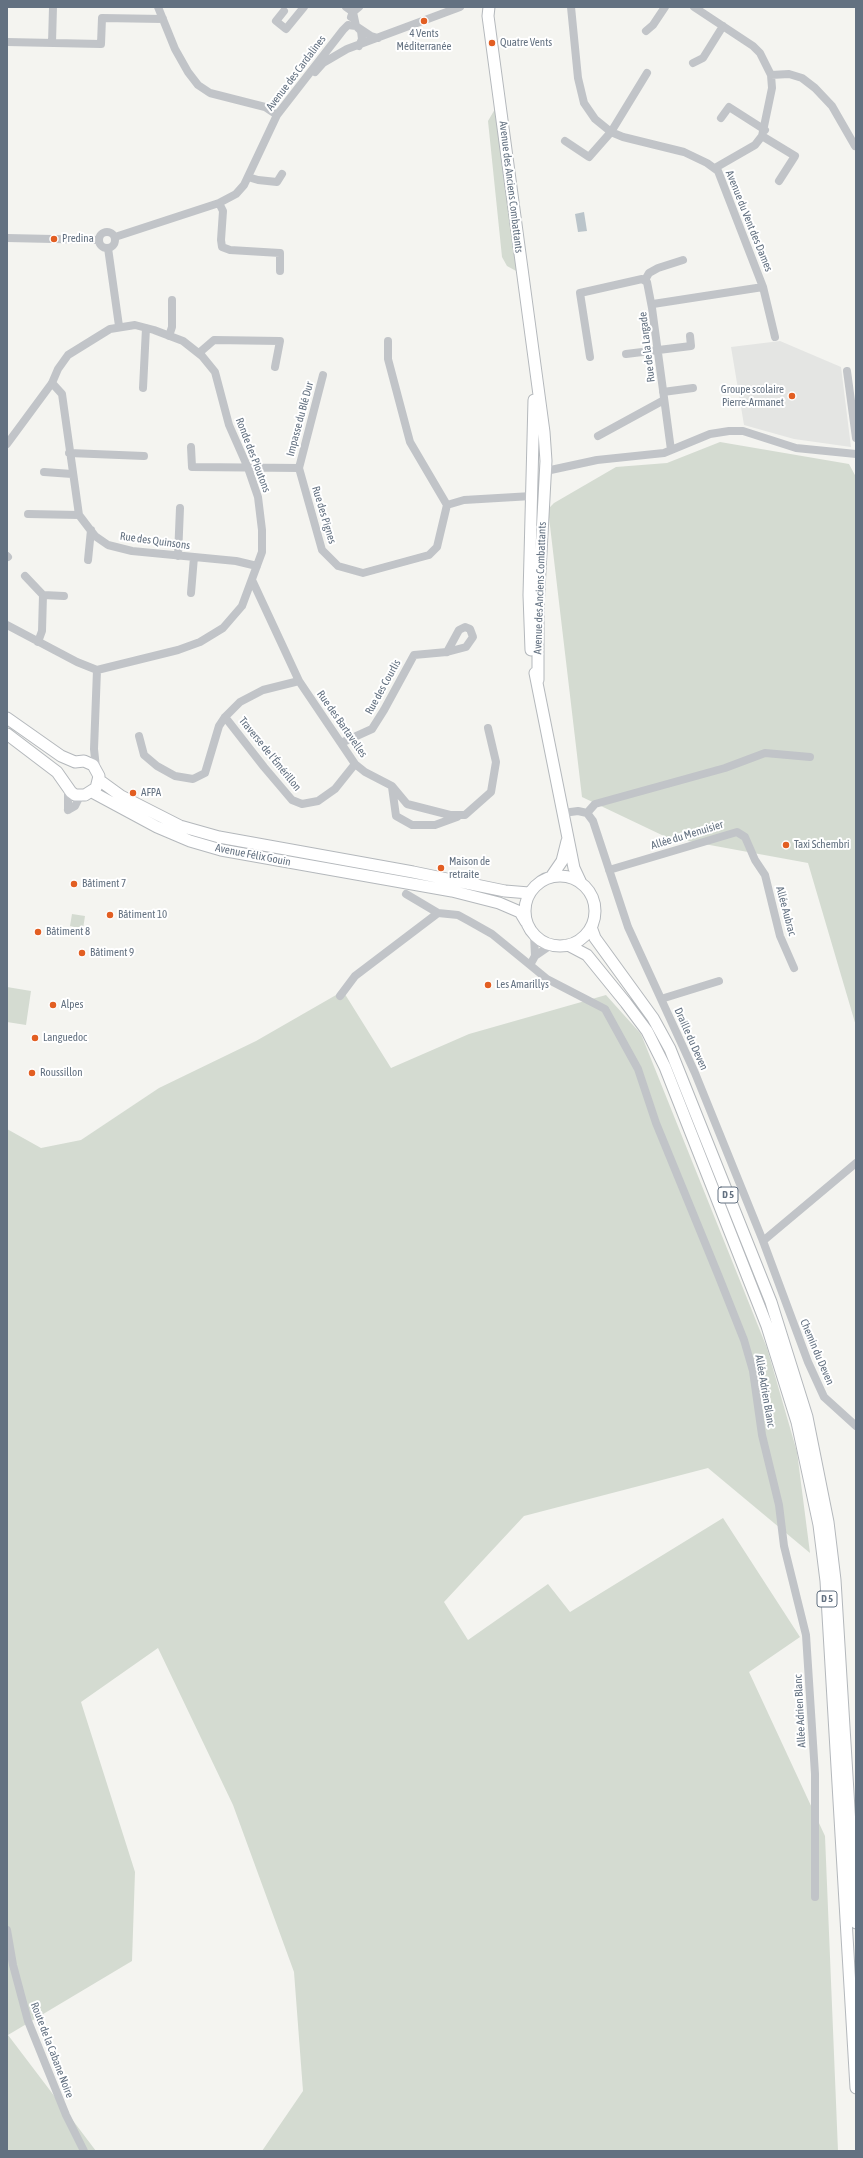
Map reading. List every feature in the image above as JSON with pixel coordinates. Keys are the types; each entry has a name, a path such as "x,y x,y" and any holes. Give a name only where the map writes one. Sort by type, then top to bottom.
{"main road":[{"name":"Avenue des Anciens Combattants","path":"487,10 533,358 541,400 546,466 538,608 538,680 567,837 574,868 581,883"},
{"name":"Avenue des Anciens Combattants","path":"533,358 534,460 529,626 533,668 538,680"},
{"path":"534,460 541,457 546,466"},
{"path":"532,497 538,501 544,496"},
{"path":"7,718 61,756 80,761 96,768 99,780 97,786 92,792 80,796 66,786 57,772 7,734"},
{"path":"66,786 65,771 80,761"},
{"name":"Avenue Félix Gouin","path":"99,780 121,796 180,826 219,837 413,872 505,891 530,893"},
{"name":"Avenue Félix Gouin","path":"92,792 150,824 190,842 221,850 452,891 499,903 520,912 526,922"},
{"name":"Avenue des Anciens Combattants","path":"551,877 562,861 567,837"},
{"path":"567,876 581,883 587,888 594,903 594,920 591,927 582,939 568,945 551,945 534,935 526,922 525,907 530,893 539,883 551,877 567,876"},
{"name":"D 5","path":"591,927 595,938 653,1018 670,1049 771,1302 807,1417 827,1515 835,1580 856,1923"},
{"name":"D 5","path":"568,945 587,955 626,1003 647,1031 665,1067 764,1318 797,1422 819,1525 826,1581 856,2088"}],"street":[{"path":"52,43 53,7"},
{"path":"158,7 175,49 188,72 198,85 210,93 265,107 277,115"},
{"path":"284,11 276,21 286,29 304,7"},
{"path":"288,99 323,63 350,49 460,7"},
{"name":"Avenue du Vent des Dames","path":"571,7 578,78 584,103 595,119 611,132 623,137 684,152 707,163 718,171 763,287 775,337"},
{"path":"646,31 653,25 665,7"},
{"path":"694,7 760,53 771,75 772,88 763,133 755,145 715,168"},
{"path":"352,26 353,9"},
{"path":"7,42 101,44 102,18 164,19"},
{"path":"352,26 378,38"},
{"path":"352,26 361,32 362,39 359,46"},
{"name":"Avenue des Cardalines","path":"115,237 219,203 236,194 248,177 277,115 288,99 341,32 352,26"},
{"path":"693,63 703,58 723,26"},
{"path":"341,32 338,40 340,45 350,49"},
{"path":"565,141 590,157 611,132 647,74"},
{"path":"771,75 789,74 802,78 815,88 832,106 855,146"},
{"path":"721,118 729,107 795,156 779,181"},
{"path":"248,177 258,180 277,182 282,174"},
{"path":"219,203 223,211 222,247 230,250 280,253 280,271"},
{"path":"107,232 113,234 115,237 114,244 108,248 101,245 100,240 102,234 107,232"},
{"path":"7,238 100,240"},
{"path":"108,248 119,326"},
{"path":"590,357 580,293 645,280 649,273 658,268 683,260"},
{"path":"645,280 647,282 652,308"},
{"name":"Rue de la Largade","path":"671,450 657,351 652,308 654,304 659,302 763,287"},
{"path":"169,336 172,327 172,300"},
{"name":"Ronde des Pioutons","path":"7,444 52,383 58,369 68,356 110,328 135,325 183,340 199,353 215,372 229,426 248,468 258,497 262,530 262,552 242,606 223,628 200,642 178,650 97,670"},
{"path":"143,388 146,328"},
{"path":"626,354 691,346 690,336"},
{"path":"199,353 214,340 280,341 275,368"},
{"path":"388,341 388,359 410,442 447,505 464,500 532,497"},
{"path":"847,371 856,438"},
{"name":"Impasse du Blé Dur","path":"299,468 323,376"},
{"name":"Rue des Quinsons","path":"52,383 62,394 72,474 80,515 90,530 108,545 132,551 236,561 257,566"},
{"path":"598,436 664,396 693,388"},
{"path":"546,466 664,454 710,434 743,431 796,448 856,454"},
{"path":"191,448 192,468 299,468"},
{"path":"69,453 144,456"},
{"name":"Rue des Pignes","path":"299,468 322,550 338,566 363,573 429,555 437,547 447,505"},
{"path":"44,472 72,474"},
{"path":"178,556 180,508"},
{"path":"28,514 80,515"},
{"path":"88,560 90,530"},
{"path":"191,593 194,557"},
{"path":"24,576 43,595 64,596"},
{"name":"Rue des Bartavelles","path":"252,580 299,681 356,764 365,772 392,786 407,804 450,815 460,816"},
{"path":"38,642 42,631 43,595"},
{"path":"7,625 38,642 97,670 94,749 96,768"},
{"name":"Rue des Courlis","path":"341,742 372,729 414,655 447,652"},
{"path":"139,736 144,755 157,766 175,776 193,779 205,773 219,726 225,717 240,702 263,690 299,681"},
{"name":"Traverse de l'Émérillon","path":"225,717 292,800 302,804 318,801 335,789 356,764"},
{"path":"392,786 396,816 412,825 435,825 465,815 491,792 496,762 488,728"},
{"path":"80,761 94,749"},
{"path":"563,812 578,811 587,813 595,804 726,768 765,753 810,757"},
{"path":"66,786 68,810 75,806 80,796"},
{"name":"Draille du Deven","path":"587,813 593,822 628,927 695,1073 763,1241 783,1297"},
{"name":"Allée du Menuisier","path":"609,870 737,832 745,837 755,860"},
{"name":"Allée Aubrac","path":"755,860 765,875 780,936 794,968"},
{"path":"340,996 355,976 438,914 406,894"},
{"name":"Allée Adrien Blanc","path":"438,914 458,916 470,921 492,934 547,979 605,1009 638,1069 656,1123 746,1346 753,1371 762,1435 779,1505 784,1546 806,1635 815,1774 815,1897"},
{"path":"534,935 535,956"},
{"path":"530,965 535,956 551,945"},
{"path":"661,999 719,981"},
{"path":"763,1241 855,1166"},
{"name":"Chemin du Deven","path":"783,1297 808,1362 824,1397 856,1426"},
{"name":"Route de la Cabane Noire","path":"7,1930 13,1965 28,2021 66,2115 84,2151"}],"shaded area":[{"path":"495,109 518,272 507,266 502,257 488,121"},
{"path":"584,212 587,231 578,232 575,214"},
{"name":"Groupe scolaire Pierre-Armanet","path":"780,341 841,367 851,447 794,439 744,425 731,347"},
{"path":"720,442 849,464 856,477 856,1026 808,863 666,837 582,797 548,509 554,503 616,467 667,463"},
{"path":"72,914 85,916 83,929 70,926"},
{"path":"7,987 31,991 26,1025 7,1022"},
{"path":"343,991 391,1068 469,1034 606,995 641,1034 767,1348 797,1452 810,1553 708,1468 524,1516 444,1602 468,1640 548,1584 570,1612 723,1518 800,1637 749,1672 825,1836 838,2151 262,2151 303,2091 294,1972 233,1805 158,1648 81,1702 135,1872 132,1961 8,2035 96,2151 7,2151 7,1129 41,1148 81,1140 159,1088 256,1041"}],"place":[{"name":"4 Vents Méditerranée","path":"424,21"},
{"name":"Quatre Vents","path":"492,43"},
{"name":"Predina","path":"54,239"},
{"name":"Groupe scolaire Pierre-Armanet","path":"792,396"},
{"name":"AFPA","path":"133,793"},
{"name":"Taxi Schembri","path":"786,845"},
{"name":"Maison de retraite","path":"441,868"},
{"name":"Bâtiment 7","path":"74,884"},
{"name":"Bâtiment 10","path":"110,915"},
{"name":"Bâtiment 8","path":"38,932"},
{"name":"Bâtiment 9","path":"82,953"},
{"name":"Les Amarillys","path":"488,985"},
{"name":"Alpes","path":"53,1005"},
{"name":"Languedoc","path":"35,1038"},
{"name":"Roussillon","path":"32,1073"}]}
